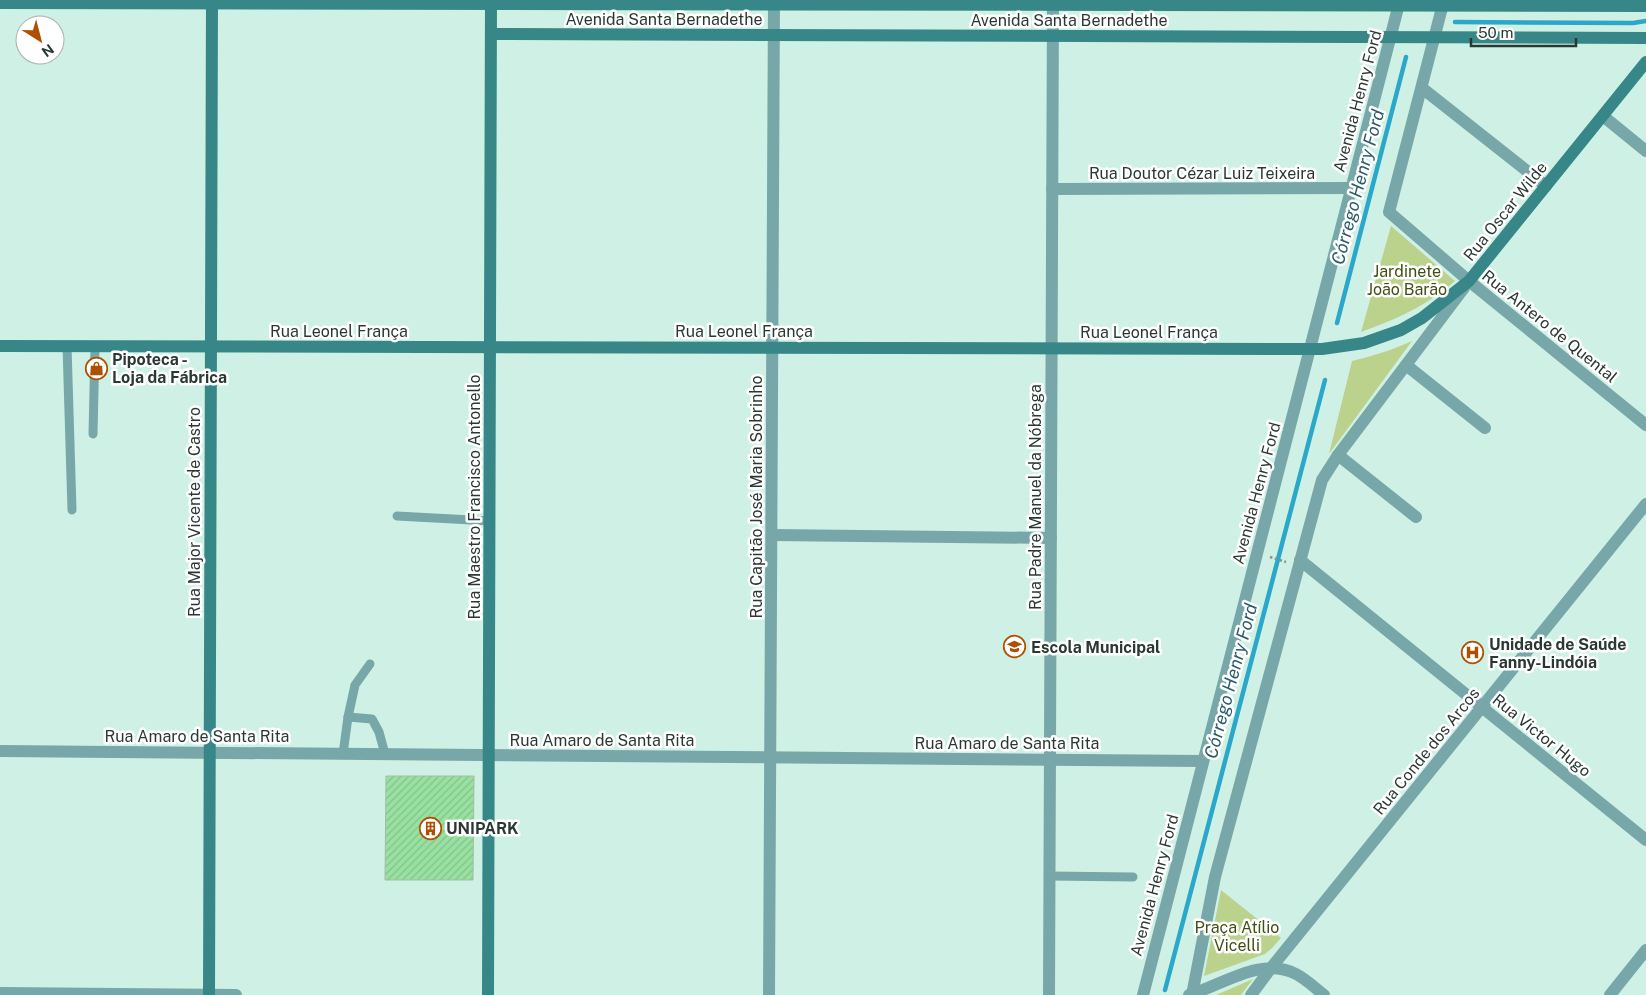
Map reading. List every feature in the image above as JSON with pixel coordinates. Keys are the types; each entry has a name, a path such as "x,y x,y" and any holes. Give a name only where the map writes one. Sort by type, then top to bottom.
{"main road":[{"name":"Rua Major Vicente de Castro","path":"209,995 212,2"},
{"name":"Rua Maestro Francisco Antonello","path":"488,995 491,2"},
{"name":"Avenida Santa Bernadethe","path":"0,3 1444,3 1646,6"},
{"name":"Avenida Santa Bernadethe","path":"491,34 1646,38"},
{"name":"Rua Oscar Wilde","path":"1469,281 1646,62"},
{"name":"Rua Leonel França","path":"0,346 1335,348 1351,346 1401,330 1422,318 1469,281"}],"street":[{"name":"Rua Capitão José Maria Sobrinho","path":"769,995 774,2"},
{"name":"Rua Padre Manuel da Nóbrega","path":"1049,995 1053,3"},
{"name":"Avenida Henry Ford","path":"1142,995 1400,3"},
{"path":"1444,3 1422,88 1546,186"},
{"name":"Rua Antero de Quental","path":"1422,88 1389,212 1469,281 1646,425"},
{"path":"1603,116 1646,151"},
{"name":"Rua Doutor Cézar Luiz Teixeira","path":"1052,190 1352,188"},
{"name":"Rua Oscar Wilde","path":"1338,455 1469,281"},
{"path":"1406,365 1486,428"},
{"path":"1191,995 1215,877 1296,562 1322,480 1338,455 1416,517"},
{"name":"Rua Conde dos Arcos","path":"1251,995 1646,504"},
{"path":"772,535 1050,538"},
{"name":"Rua Victor Hugo","path":"1296,562 1482,707 1646,840"},
{"name":"Rua Amaro de Santa Rita","path":"0,751 1203,761"},
{"path":"1610,995 1646,950"},
{"path":"1191,995 1244,974 1271,968 1286,970 1296,974 1324,995"},
{"path":"0,993 236,995"}],"lane":[{"path":"67,346 72,510"},
{"path":"93,434 96,346"},
{"path":"397,516 490,521"},
{"path":"343,754 355,685 370,664"},
{"path":"348,717 372,719 379,732 385,754"},
{"path":"1049,876 1133,877"}],"path":[{"path":"1267,557 1296,562"}],"green space":[{"name":"Jardinete João Barão","path":"1391,226 1455,281 1433,298 1411,311 1361,332"},
{"name":"Jardinete João Barão","path":"1412,341 1329,454 1352,361"},
{"name":"Praça Atílio Vicelli","path":"1221,890 1281,938 1265,954 1204,976"},
{"name":"Praça Atílio Vicelli","path":"1253,979 1241,995 1216,995"}],"building":[{"name":"UNIPARK","path":"386,776 474,776 473,880 385,880"}],"waterway":[{"path":"1455,22 1633,23 1646,21"},
{"name":"Córrego Henry Ford","path":"1337,323 1406,57"},
{"name":"Córrego Henry Ford","path":"1165,990 1325,380"}],"place":[{"name":"Pipoteca - Loja da Fábrica","path":"96,368"},
{"name":"Escola Municipal","path":"1015,647"},
{"name":"Unidade de Saúde Fanny-Lindóia","path":"1473,653"},
{"name":"UNIPARK","path":"430,828"}]}
